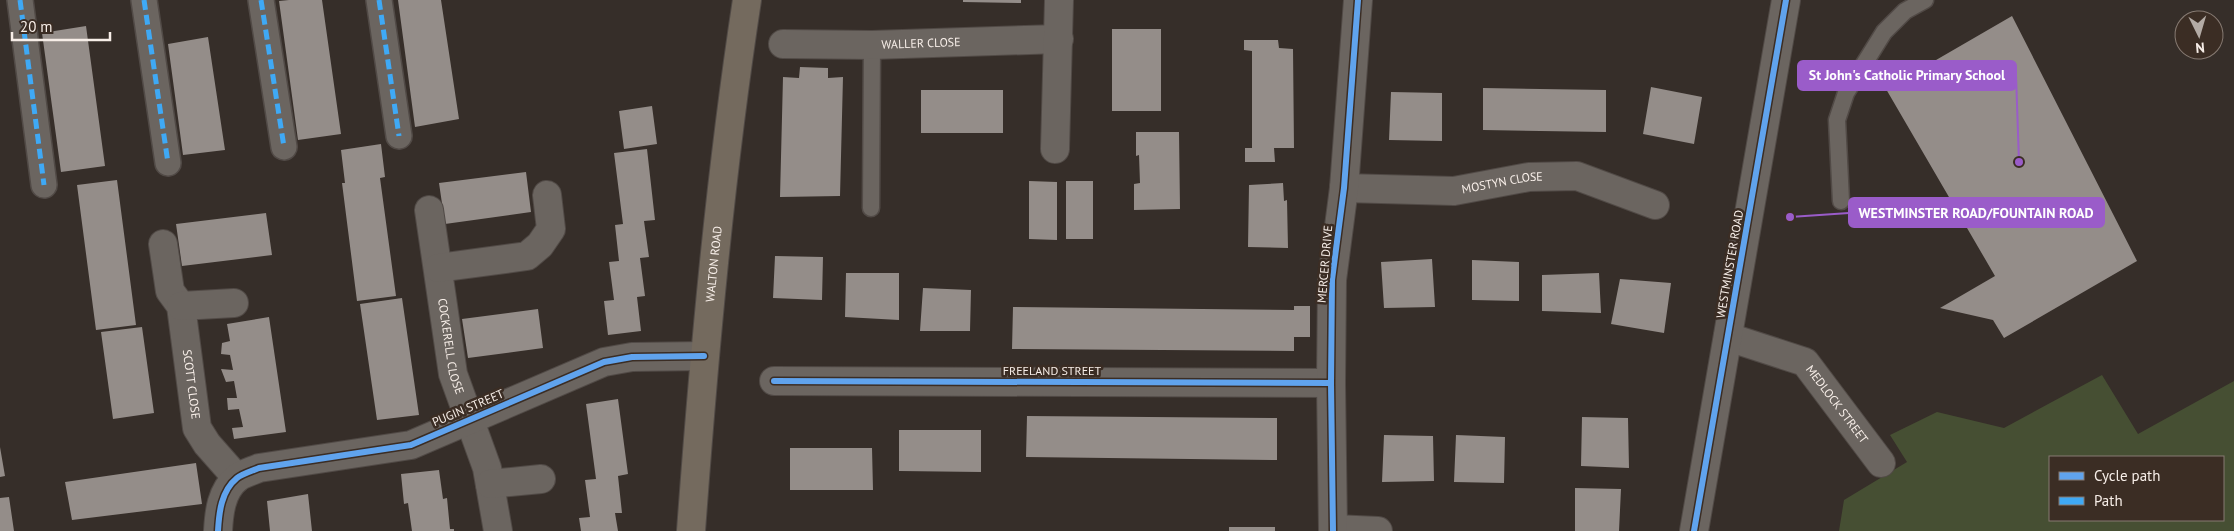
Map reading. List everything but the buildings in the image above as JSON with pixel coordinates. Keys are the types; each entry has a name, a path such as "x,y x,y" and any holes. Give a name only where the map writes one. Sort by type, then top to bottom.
{"highway":[{"name":"WALTON ROAD","path":"691,531 704,356 729,133 747,0"}],"street":[{"path":"20,0 44,184"},
{"path":"144,0 168,163"},
{"path":"261,0 284,147"},
{"path":"379,0 399,136"},
{"path":"1055,149 1059,0"},
{"name":"MERCER DRIVE","path":"1334,530 1330,383 1332,280 1344,188 1358,0"},
{"name":"WESTMINSTER ROAD","path":"1694,531 1786,0"},
{"name":"WALLER CLOSE","path":"783,44 872,45 1059,39"},
{"name":"MOSTYN CLOSE","path":"1344,188 1454,191 1529,177 1576,176 1655,205"},
{"path":"438,268 527,256 540,245 551,228 547,195"},
{"name":"COCKERELL CLOSE","path":"429,210 453,374 487,468 498,531"},
{"name":"SCOTT CLOSE","path":"163,244 170,291 181,306 197,428 207,444 237,478"},
{"path":"181,306 234,303"},
{"name":"MEDLOCK STREET","path":"1728,338 1805,362 1881,463"},
{"name":"PUGIN STREET","path":"237,478 259,468 410,445 604,362 632,357 704,356"},
{"name":"FREELAND STREET","path":"774,381 1330,383"},
{"path":"218,531 220,506 227,490 237,478"},
{"path":"490,484 541,479"},
{"path":"1334,530 1378,531"}],"lane":[{"path":"1841,201 1837,120 1846,93 1884,32 1905,11 1925,0"},
{"path":"871,208 872,45"}],"green space":[{"path":"2102,375 2138,434 2234,381 2234,531 1839,531 1844,500 1907,462 1890,435 1937,412 2004,428"}],"marked path":[{"path":"20,0 44,185"},
{"path":"144,0 168,163"},
{"path":"261,0 284,147"},
{"path":"379,0 399,136"}],"cycle path":[{"path":"1333,531 1332,280 1344,188 1358,0"},
{"path":"1694,531 1786,0"},
{"path":"218,531 220,510 227,489 239,477 259,468 411,445 604,362 632,357 704,356"},
{"path":"774,381 1331,383"}],"place":[{"name":"St John's Catholic Primary School","path":"2019,162"},
{"name":"WESTMINSTER ROAD/FOUNTAIN ROAD","path":"1790,217"}]}
